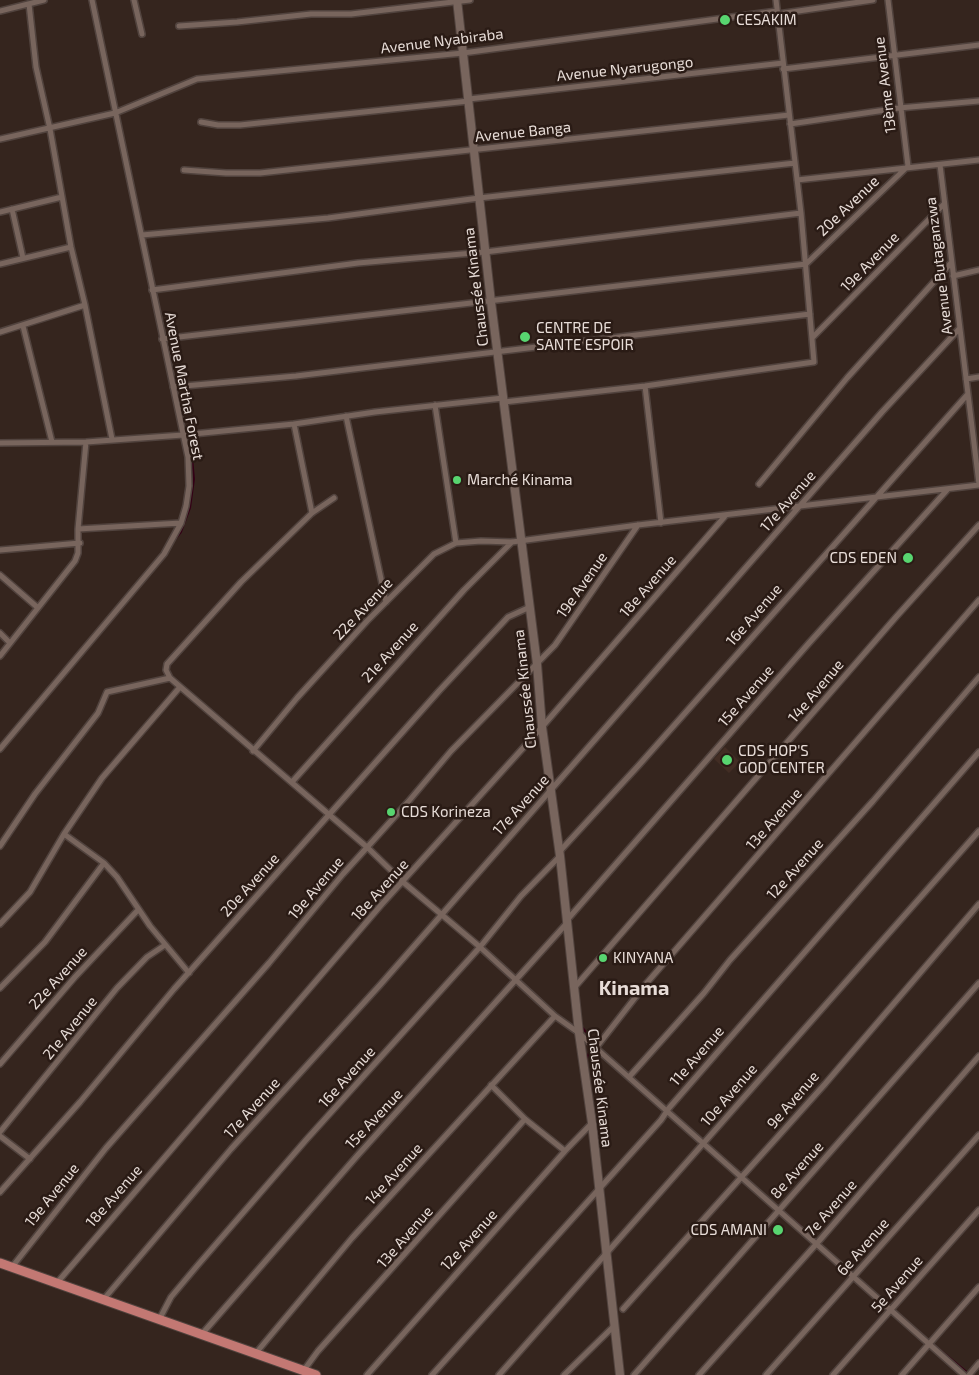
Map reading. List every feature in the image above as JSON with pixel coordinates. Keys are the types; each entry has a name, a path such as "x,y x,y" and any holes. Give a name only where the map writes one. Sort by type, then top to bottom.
{"main road":[{"path":"0,1263 56,1284 160,1318 316,1375"}],"street":[{"path":"0,11 44,0"},
{"name":"Avenue Martha Forest","path":"0,749 164,554 181,524 189,486 188,457 184,435 172,387 92,0"},
{"path":"134,0 142,34"},
{"path":"179,26 312,14 351,14 470,0"},
{"path":"0,443 86,442 184,435 294,424 434,405 644,386 814,362 801,213 776,0"},
{"name":"Avenue Nyabiraba","path":"0,139 115,113 197,79 464,53 873,0"},
{"name":"13ème Avenue","path":"888,0 899,108 908,166"},
{"name":"Chaussée Kinama","path":"458,1 485,252 537,664 542,727 559,854 579,1033 592,1123 620,1375"},
{"path":"29,4 36,67 50,129 71,247 85,305 112,439"},
{"name":"Avenue Nyarugongo","path":"202,122 218,125 240,124 893,56 979,45"},
{"path":"790,124 899,108 979,101"},
{"name":"Avenue Banga","path":"184,170 226,173 260,172 789,115"},
{"path":"797,180 908,166 940,165 979,160"},
{"path":"142,235 328,218 479,198 795,163"},
{"name":"Avenue Butaganzwa","path":"940,165 979,484"},
{"name":"20e Avenue","path":"806,264 908,166"},
{"path":"0,212 62,197"},
{"name":"19e Avenue","path":"813,337 944,204"},
{"path":"12,209 23,258"},
{"path":"152,290 358,264 485,252 801,213"},
{"path":"0,264 71,247"},
{"path":"759,484 847,378 881,342 923,291 951,263"},
{"path":"162,339 806,264"},
{"path":"953,276 979,270"},
{"path":"0,332 85,305"},
{"path":"172,387 296,376 810,314"},
{"path":"23,326 52,442"},
{"name":"17e Avenue","path":"103,1300 231,1149 442,914 882,412 959,328"},
{"path":"966,379 979,378"},
{"path":"644,386 661,523"},
{"name":"16e Avenue","path":"160,1318 170,1297 306,1140 480,947 521,896 967,394"},
{"path":"434,405 456,543"},
{"path":"346,416 386,602"},
{"path":"294,424 312,512"},
{"path":"0,656 75,561 80,543 78,529 86,442"},
{"name":"22e Avenue","path":"254,751 297,698 386,602 434,554 456,543 481,541 512,542 638,525 947,490 979,484"},
{"name":"15e Avenue","path":"202,1334 357,1156 518,980 809,643 947,490"},
{"path":"334,498 312,512 241,582 168,664 166,670 170,678 368,848 403,882 518,980 555,1016 596,1047 667,1109 967,1375 979,1363"},
{"name":"18e Avenue","path":"56,1284 403,882 542,727 726,515"},
{"path":"78,529 181,524"},
{"name":"19e Avenue","path":"12,1267 106,1148 269,963 343,874 451,752 555,645 615,562 638,525"},
{"name":"14e Avenue","path":"574,988 896,617 979,525"},
{"name":"21e Avenue","path":"292,782 464,590 512,542"},
{"path":"0,550 80,543"},
{"path":"0,575 37,607"},
{"name":"13e Avenue","path":"596,1047 645,985 979,600"},
{"name":"20e Avenue","path":"0,1192 189,973 494,631 515,612 530,607"},
{"path":"0,633 10,643"},
{"name":"12e Avenue","path":"629,1076 669,1033 730,960 874,801 979,677"},
{"path":"0,846 35,794 98,713 107,692 170,678"},
{"path":"0,924 30,892 64,834 102,778 180,687"},
{"name":"11e Avenue","path":"432,1375 660,1120 667,1109 979,752"},
{"name":"10e Avenue","path":"499,1375 979,831"},
{"path":"64,834 104,862 118,877 138,910 189,973"},
{"path":"0,988 45,942 104,862"},
{"name":"9e Avenue","path":"623,1309 743,1176 979,904"},
{"name":"22e Avenue","path":"0,1064 75,976 138,910"},
{"name":"21e Avenue","path":"0,1134 117,988 147,957 165,945"},
{"name":"8e Avenue","path":"634,1375 979,983"},
{"name":"14e Avenue","path":"256,1353 352,1238 555,1016"},
{"name":"7e Avenue","path":"699,1375 818,1243 979,1056"},
{"path":"491,1085 525,1119 565,1151"},
{"name":"13e Avenue","path":"305,1372 318,1351 525,1119"},
{"name":"12e Avenue","path":"367,1375 592,1123"},
{"path":"0,1134 30,1159"},
{"name":"6e Avenue","path":"766,1375 979,1135"},
{"name":"5e Avenue","path":"833,1375 979,1210"},
{"path":"902,1375 979,1287"},
{"path":"564,1375 614,1326"}],"shaded area":[{"name":"CDS HOP'S GOD CENTER","path":"725,747 740,762 729,773 714,759"}],"waterway":[{"path":"172,543 181,532 190,508 194,479 190,435"},
{"path":"581,1026 597,1045"},
{"path":"586,1060 590,1051"},
{"path":"759,1190 801,1226"},
{"path":"819,1243 924,1336"},
{"path":"933,1344 968,1373"}],"place":[{"name":"CESAKIM","path":"725,20"},
{"name":"CENTRE DE SANTE ESPOIR","path":"525,337"},
{"name":"Marché Kinama","path":"457,480"},
{"name":"CDS EDEN","path":"908,558"},
{"name":"CDS HOP'S GOD CENTER","path":"727,760"},
{"name":"CDS Korineza","path":"391,812"},
{"name":"KINYANA","path":"603,958"},
{"name":"CDS AMANI","path":"778,1230"}],"district":[{"name":"Kinama","path":"634,988"}]}
